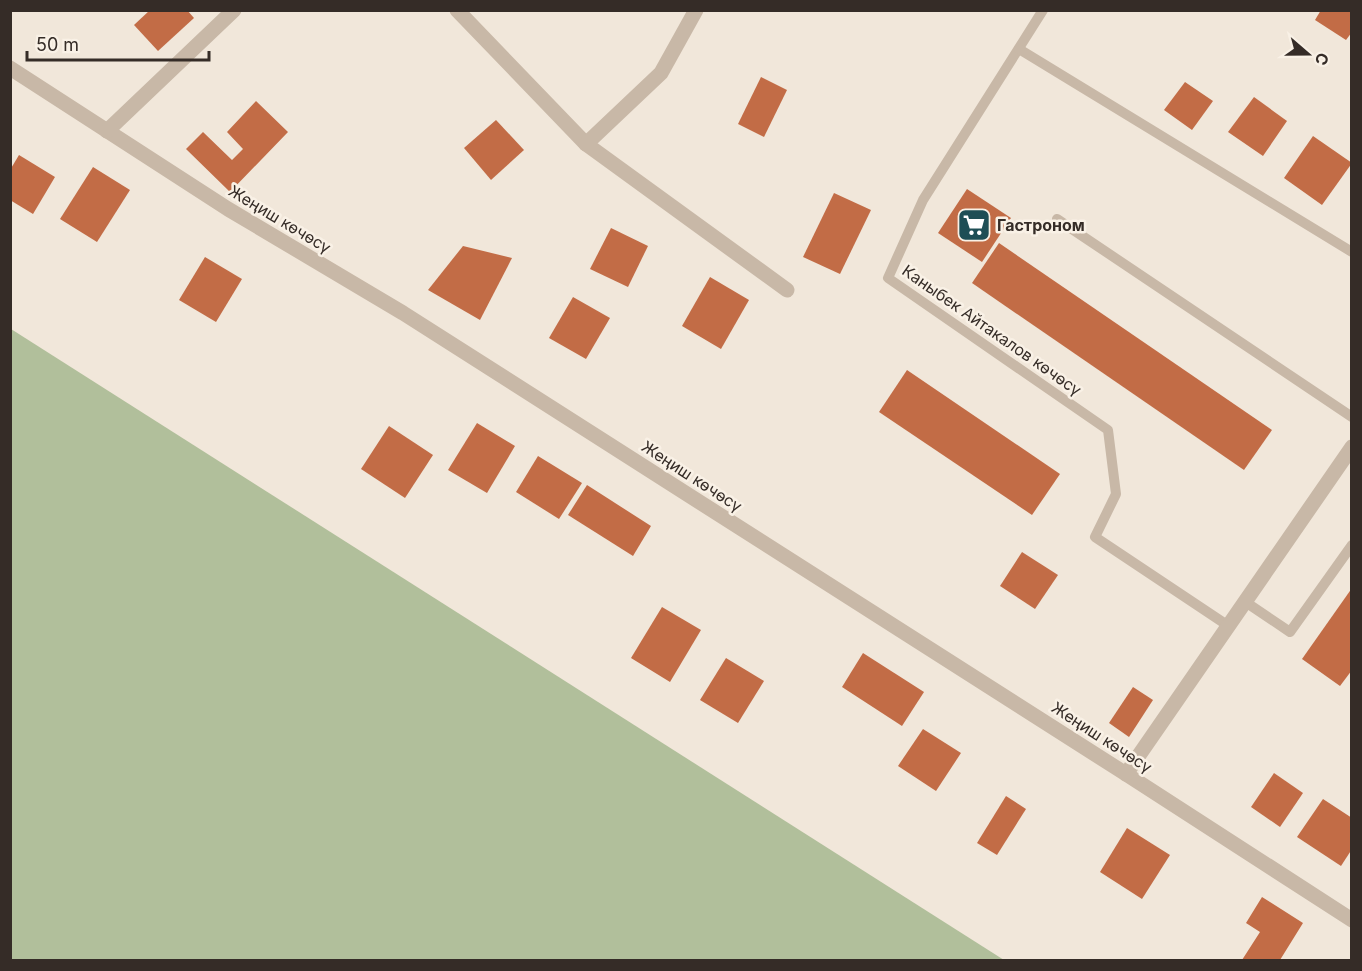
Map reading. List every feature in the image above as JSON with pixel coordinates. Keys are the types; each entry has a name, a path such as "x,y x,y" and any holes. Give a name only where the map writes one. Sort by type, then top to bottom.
{"street":[{"path":"107,131 234,10"},
{"path":"457,10 586,144 787,290"},
{"path":"586,144 661,73 696,10"},
{"name":"Жеңиш көчөсү","path":"10,68 228,209 413,320 1126,774 1349,913"},
{"path":"1126,774 1352,447"}],"lane":[{"name":"Каныбек Айтакалов көчөсү","path":"1043,10 923,200 888,278 1108,430 1116,494 1095,537 1227,625"},
{"path":"1019,49 1352,252"},
{"path":"1058,219 1352,417"},
{"path":"1244,601 1290,632 1352,544"}],"green space":[{"path":"11,329 1004,960 11,960"}],"building":[{"path":"150,10 187,10 194,18 158,51 134,25"},
{"path":"1321,10 1352,10 1352,32 1346,40 1315,20"},
{"path":"761,77 787,90 764,137 738,124"},
{"path":"1185,82 1213,101 1192,130 1164,110"},
{"path":"1254,97 1287,121 1263,156 1228,132"},
{"path":"256,101 288,132 230,192 186,149 203,132 232,160 243,149 227,132"},
{"path":"496,120 524,150 491,180 464,148"},
{"path":"1313,136 1352,163 1322,205 1284,178"},
{"path":"19,155 55,177 33,214 10,200 10,170"},
{"path":"93,167 130,190 97,242 60,219"},
{"name":"Гастроном","path":"967,189 1011,218 982,262 938,233"},
{"path":"834,193 871,210 840,274 803,257"},
{"path":"611,228 648,246 628,287 590,269"},
{"path":"999,243 1272,430 1244,470 972,283"},
{"path":"463,246 512,258 480,320 428,290"},
{"path":"205,257 242,279 216,322 179,300"},
{"path":"710,277 749,300 721,349 682,326"},
{"path":"573,297 610,318 586,359 549,338"},
{"path":"907,370 1060,474 1032,515 879,412"},
{"path":"477,423 515,446 487,493 448,470"},
{"path":"389,426 433,455 405,498 361,469"},
{"path":"538,456 582,483 559,519 516,492"},
{"path":"587,485 651,526 633,556 568,515"},
{"path":"1022,552 1058,575 1035,609 1000,586"},
{"path":"1352,588 1352,670 1340,686 1302,659"},
{"path":"662,607 701,630 670,682 631,658"},
{"path":"863,653 924,692 902,726 842,687"},
{"path":"726,658 764,681 738,723 700,700"},
{"path":"1133,687 1153,700 1129,737 1109,723"},
{"path":"923,729 961,753 936,791 898,766"},
{"path":"1274,773 1303,793 1280,827 1251,807"},
{"path":"1006,796 1026,809 997,855 977,843"},
{"path":"1323,799 1352,818 1352,849 1341,866 1297,837"},
{"path":"1127,828 1170,855 1142,899 1100,872"},
{"path":"1262,897 1303,923 1280,960 1242,960 1260,932 1246,923"}],"place":[{"name":"Гастроном","path":"974,225"}]}
